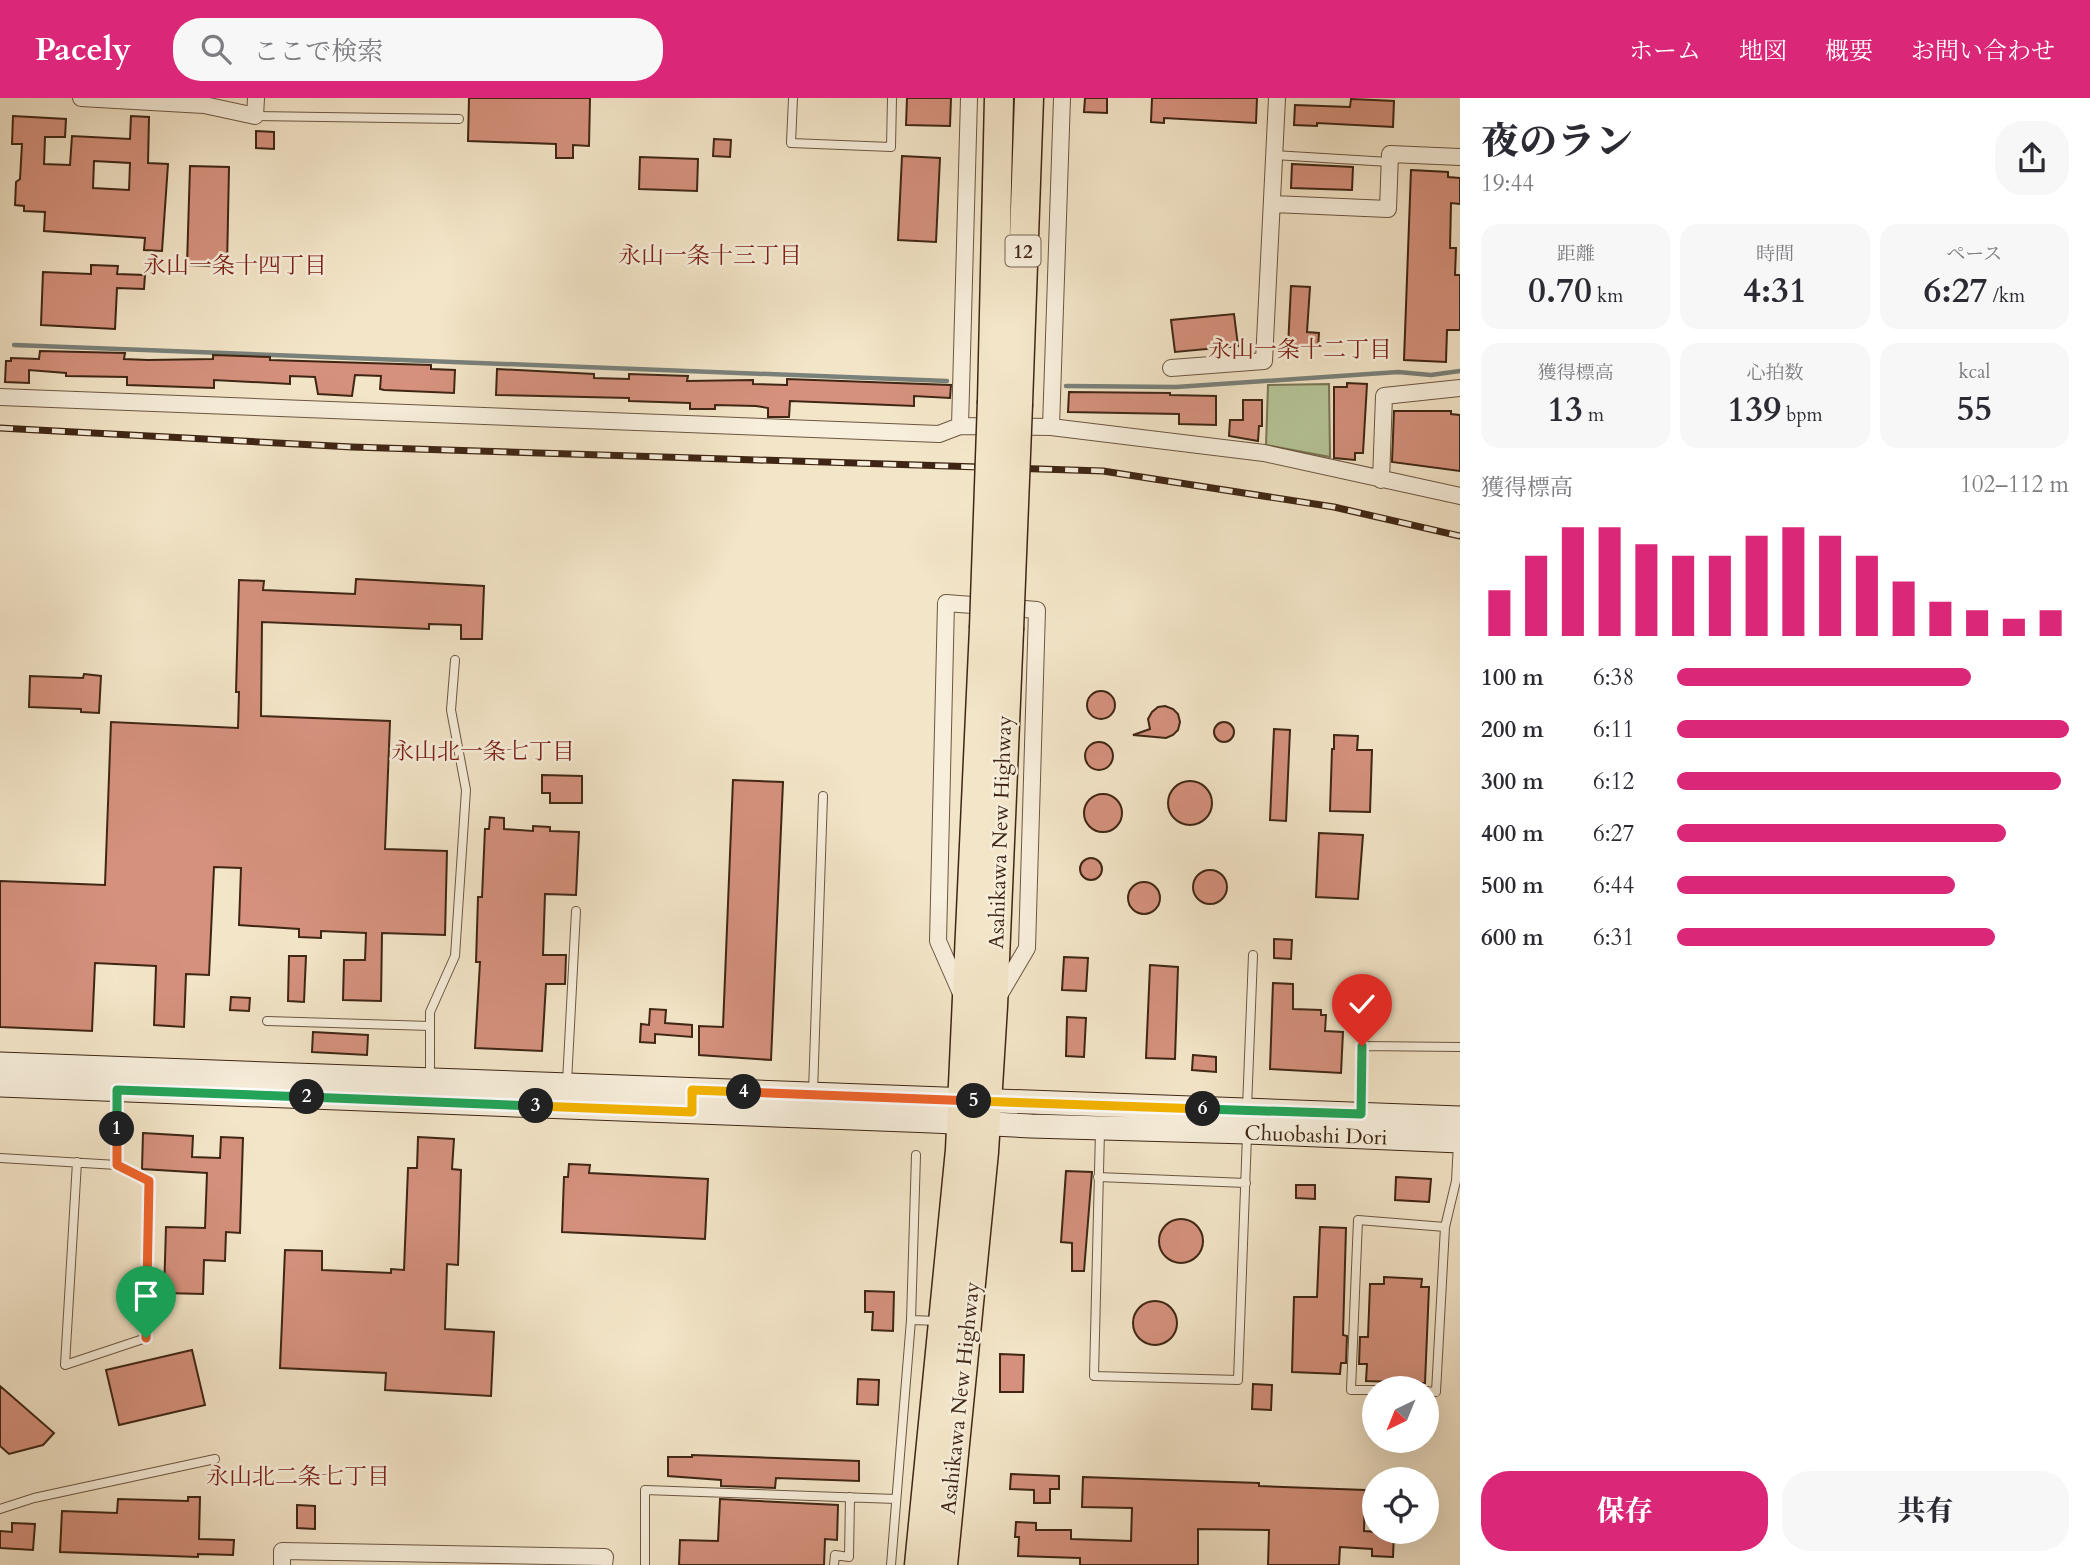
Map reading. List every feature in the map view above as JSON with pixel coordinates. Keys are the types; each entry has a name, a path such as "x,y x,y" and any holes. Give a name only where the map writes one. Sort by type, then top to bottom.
{"highway":[{"name":"Asahikawa New Highway","path":"999,98 1005,403"},
{"name":"Asahikawa New Highway","path":"919,1565 943,1321 974,1112 993,1006 996,629 1005,403 1029,98"},
{"name":"Asahikawa New Highway","path":"943,1565 974,1112 965,1004 996,629"}],"main road":[{"path":"0,1064 117,1079 974,1112"},
{"path":"0,1085 117,1079"},
{"path":"430,1091 566,1085 692,1101 813,1095 974,1112"},
{"name":"Chuobashi Dori","path":"974,1112 1247,1121 1460,1134"},
{"name":"Chuobashi Dori","path":"974,1112 1100,1128 1361,1114 1460,1134"}],"street":[{"path":"81,98 204,105 255,116 256,98"},
{"path":"960,426 969,98"},
{"path":"1051,427 1062,98"},
{"path":"1171,368 1264,361 1277,98"},
{"path":"1273,204 1388,209 1390,154 1460,157"},
{"path":"1381,480 1384,396 1460,388"},
{"path":"0,397 939,434 960,426 1051,427 1264,453 1460,496"},
{"path":"965,1004 938,941 946,603 1037,610 1027,948 993,1006"},
{"path":"282,1565 282,1551 605,1557 604,1565"}],"lane":[{"path":"793,98 791,143 891,147 892,98"},
{"path":"255,116 459,119"},
{"path":"1275,155 1390,162"},
{"path":"430,1091 430,1012 455,956 466,790 451,710 455,660"},
{"path":"813,1095 823,796"},
{"path":"566,1085 576,911"},
{"path":"1100,1128 1094,1376 1238,1380 1253,955"},
{"path":"267,1021 430,1026"},
{"path":"1361,1114 1362,1046 1460,1047"},
{"path":"117,1079 117,1165"},
{"path":"1437,1376 1445,1227 1456,1181 1460,1134"},
{"path":"891,1565 911,1320 916,1155"},
{"path":"0,1158 117,1165 149,1181 146,1338 65,1365 77,1163"},
{"path":"1098,1177 1245,1183"},
{"path":"1362,1390 1351,1390 1358,1220 1445,1227"},
{"path":"911,1320 943,1321"},
{"path":"0,1509 34,1498 215,1459"},
{"path":"645,1565 645,1490 897,1499"},
{"path":"834,1565 835,1555 849,1557 850,1497"}],"green space":[{"path":"1329,384 1330,457 1266,445 1268,385"}],"building":[{"path":"469,98 590,98 589,146 573,145 573,158 556,158 556,144 468,141"},
{"path":"907,98 951,98 950,126 906,125"},
{"path":"1085,98 1107,98 1107,113 1084,112"},
{"path":"1152,98 1257,98 1256,123 1164,118 1164,123 1151,122"},
{"path":"1351,99 1394,101 1393,127 1317,123 1317,126 1294,125 1295,105 1350,107"},
{"path":"13,116 66,119 65,137 45,137 44,164 70,165 72,136 130,139 131,116 149,117 148,163 168,164 162,251 144,250 145,238 44,231 45,212 24,211 24,206 15,205 22,144 12,144","holes":["94,161 130,163 129,190 93,188"]},
{"path":"256,131 274,132 274,149 256,148"},
{"path":"714,139 731,140 730,157 713,156"},
{"path":"902,156 940,158 936,242 898,240"},
{"path":"640,157 698,159 697,191 639,189"},
{"path":"1292,164 1353,167 1352,190 1291,188"},
{"path":"190,166 229,167 227,267 187,265"},
{"path":"1411,170 1448,172 1448,177 1460,178 1460,204 1451,203 1450,248 1456,248 1455,275 1460,275 1460,330 1447,330 1446,362 1404,360"},
{"path":"91,265 118,266 117,274 145,275 144,289 117,288 115,329 41,325 43,272 91,274"},
{"path":"1291,286 1310,287 1307,332 1319,333 1318,348 1288,347"},
{"path":"1234,314 1238,346 1175,352 1171,320"},
{"path":"40,351 125,353 124,359 148,360 213,359 213,355 270,357 270,360 431,365 431,369 455,370 454,393 384,390 380,389 381,376 355,375 352,396 318,394 315,377 290,376 290,384 214,380 214,388 127,385 127,377 66,376 66,373 29,370 29,383 5,382 6,361 11,361 11,358 39,359"},
{"path":"497,369 594,374 594,378 629,379 629,374 688,376 687,381 753,380 753,384 787,385 787,379 951,385 950,398 914,396 914,406 790,401 789,417 768,417 768,408 756,406 715,405 715,409 690,409 690,403 629,401 629,398 496,395"},
{"path":"1347,383 1367,384 1363,453 1355,453 1355,460 1334,458 1334,387 1347,387"},
{"path":"1069,392 1216,396 1216,425 1179,424 1179,414 1068,412"},
{"path":"1243,400 1262,400 1262,426 1259,426 1258,441 1229,436 1230,420 1243,420"},
{"path":"1394,411 1451,411 1451,414 1460,415 1460,471 1392,462"},
{"path":"356,579 484,586 482,639 461,639 461,625 429,624 429,629 262,622 261,716 390,721 385,849 447,851 445,935 382,933 381,1001 343,1000 344,960 365,960 366,933 321,931 321,938 299,937 299,929 239,925 241,868 214,867 209,975 186,974 184,1027 154,1025 156,966 95,963 92,1031 0,1027 0,881 105,885 111,722 238,728 239,692 236,692 239,580 264,581 263,590 355,594"},
{"path":"84,674 101,676 99,713 81,712 81,709 29,707 30,676 83,678"},
{"path":"1101,691 1111,695 1115,705 1111,715 1101,719 1091,715 1087,705 1091,695"},
{"path":"1165,706 1178,714 1180,722 1173,735 1166,738 1133,735 1150,729 1148,719 1152,712"},
{"path":"1224,722 1231,725 1234,732 1231,739 1224,742 1217,739 1214,732 1217,725"},
{"path":"1274,729 1290,730 1286,821 1270,820"},
{"path":"1334,735 1358,736 1357,750 1372,750 1370,812 1330,811"},
{"path":"1099,742 1109,746 1113,756 1109,766 1099,770 1089,766 1085,756 1089,746"},
{"path":"542,775 582,776 582,803 550,803 550,793 542,793"},
{"path":"733,780 783,782 771,1060 699,1055 699,1026 723,1027"},
{"path":"1190,781 1206,787 1212,803 1206,819 1190,825 1174,819 1168,803 1174,787"},
{"path":"1103,794 1116,800 1122,813 1116,826 1103,832 1090,826 1084,813 1090,800"},
{"path":"490,817 504,818 504,829 533,831 533,826 550,827 550,831 579,832 576,895 545,894 543,955 566,955 565,984 546,984 542,1051 475,1048 480,962 476,962 478,897 482,897 485,829 489,829"},
{"path":"1319,833 1363,835 1358,899 1316,897"},
{"path":"1091,858 1099,861 1102,869 1099,877 1091,880 1083,877 1080,869 1083,861"},
{"path":"1210,870 1222,875 1227,887 1222,899 1210,904 1198,899 1193,887 1198,875"},
{"path":"1144,882 1156,886 1160,898 1156,910 1144,914 1132,910 1128,898 1132,886"},
{"path":"1274,939 1292,940 1291,959 1274,958"},
{"path":"289,956 306,956 304,1002 288,1001"},
{"path":"1064,957 1088,958 1086,991 1062,990"},
{"path":"1150,965 1178,967 1175,1059 1146,1058"},
{"path":"1273,983 1293,984 1293,1009 1321,1010 1321,1015 1326,1015 1325,1031 1343,1032 1341,1073 1270,1069"},
{"path":"231,997 250,998 249,1011 230,1010"},
{"path":"650,1009 666,1010 665,1023 692,1025 692,1037 655,1034 655,1043 640,1042 641,1024 649,1025"},
{"path":"1067,1017 1086,1018 1084,1057 1066,1056"},
{"path":"313,1032 368,1035 367,1055 312,1052"},
{"path":"1193,1055 1216,1057 1216,1072 1192,1070"},
{"path":"143,1133 193,1136 192,1157 220,1158 221,1137 243,1138 240,1233 226,1232 225,1261 204,1260 203,1294 164,1293 166,1227 205,1228 207,1173 142,1169"},
{"path":"418,1137 454,1139 452,1169 461,1170 458,1265 447,1264 445,1329 494,1332 491,1396 385,1390 386,1373 280,1368 285,1250 322,1251 322,1270 391,1273 391,1269 404,1270 408,1168 417,1168"},
{"path":"569,1164 590,1165 589,1173 708,1179 705,1239 562,1232 564,1177 568,1177"},
{"path":"1066,1171 1092,1172 1084,1271 1072,1271 1072,1243 1061,1242"},
{"path":"1396,1177 1431,1179 1429,1202 1395,1200"},
{"path":"1296,1185 1315,1185 1315,1199 1296,1198"},
{"path":"1181,1219 1197,1225 1203,1241 1197,1257 1181,1263 1165,1257 1159,1241 1165,1225"},
{"path":"1320,1227 1346,1228 1343,1335 1347,1336 1346,1363 1341,1363 1340,1374 1292,1372 1294,1297 1317,1297"},
{"path":"1384,1277 1422,1279 1421,1287 1429,1287 1425,1376 1366,1376 1367,1364 1359,1364 1360,1337 1368,1337 1370,1284 1384,1284"},
{"path":"865,1291 894,1292 893,1331 872,1330 873,1312 865,1312"},
{"path":"1155,1301 1171,1307 1177,1323 1171,1339 1155,1345 1139,1339 1133,1323 1139,1307"},
{"path":"192,1350 205,1405 119,1425 106,1370"},
{"path":"1000,1354 1024,1355 1023,1392 1000,1392"},
{"path":"858,1379 879,1380 878,1405 857,1404"},
{"path":"1253,1384 1272,1385 1271,1410 1252,1409"},
{"path":"0,1386 54,1433 43,1445 9,1454 0,1446"},
{"path":"692,1455 859,1461 859,1481 776,1478 775,1488 721,1486 721,1480 668,1476 668,1457"},
{"path":"1011,1474 1059,1476 1059,1489 1050,1489 1050,1503 1034,1503 1034,1490 1010,1489"},
{"path":"1083,1477 1259,1483 1259,1486 1362,1490 1362,1544 1394,1544 1393,1557 1372,1556 1372,1549 1340,1547 1339,1565 1268,1565 1269,1530 1198,1529 1198,1565 1080,1565 1080,1558 1018,1556 1019,1537 1015,1537 1016,1522 1036,1523 1036,1530 1071,1530 1071,1539 1131,1541 1132,1508 1082,1507"},
{"path":"188,1497 200,1497 199,1539 234,1540 233,1555 198,1554 198,1557 60,1552 62,1511 117,1513 118,1499 188,1501"},
{"path":"720,1499 838,1505 837,1540 825,1539 824,1565 679,1565 680,1540 718,1541"},
{"path":"297,1505 315,1506 315,1529 297,1528"},
{"path":"12,1523 35,1524 33,1550 0,1548 0,1531 12,1532"}],"waterway":[{"path":"14,345 947,381"},
{"path":"1066,386 1176,387 1398,372 1431,375 1460,371"}],"railway":[{"path":"0,428 352,447 1103,471 1334,507 1460,536"}],"district":[{"name":"永山一条十三丁目","path":"710,255"},
{"name":"永山一条十四丁目","path":"235,265"},
{"name":"永山一条十二丁目","path":"1300,349"},
{"name":"永山北一条七丁目","path":"483,751"},
{"name":"永山北二条七丁目","path":"298,1476"}],"route":[{"path":"146,1338 149,1181 117,1165 117,1090 692,1112 692,1090 1361,1114 1362,1046"}]}
